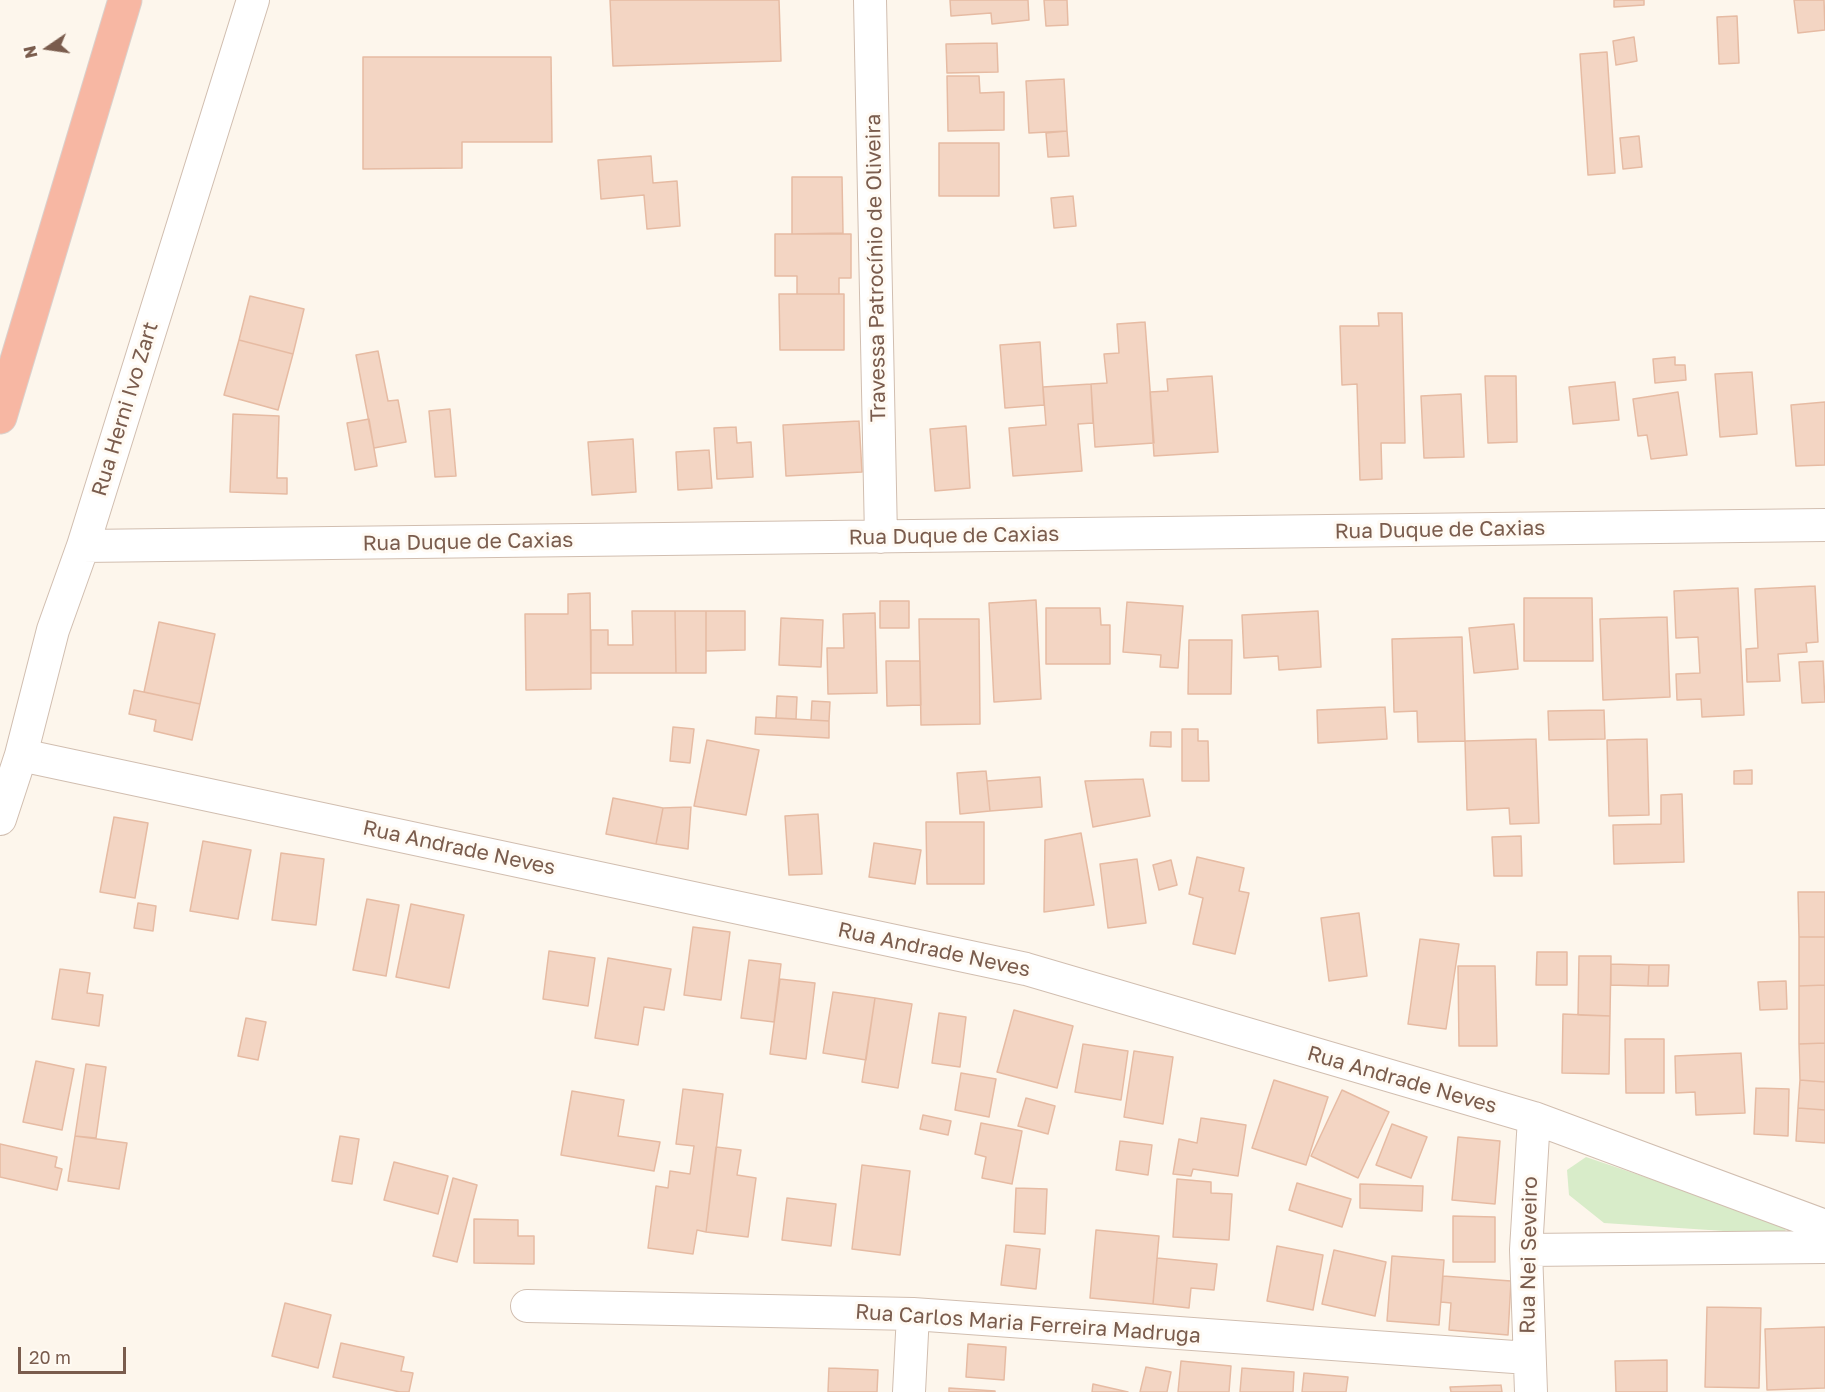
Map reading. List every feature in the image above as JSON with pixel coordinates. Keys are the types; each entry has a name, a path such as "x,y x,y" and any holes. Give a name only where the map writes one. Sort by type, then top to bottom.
{"highway":[{"path":"0,417 125,0"}],"street":[{"name":"Rua Herni Ivo Zart","path":"0,819 21,755 53,630 83,546 253,0"},
{"name":"Travessa Patrocínio de Oliveira","path":"870,0 881,537"},
{"name":"Rua Duque de Caxias","path":"83,546 1825,525"},
{"name":"Rua Andrade Neves","path":"21,755 1026,969 1534,1118 1825,1226"},
{"name":"Rua Nei Seveiro","path":"1531,1392 1528,1358 1526,1250 1534,1118"},
{"path":"1526,1250 1825,1246"},
{"name":"Rua Carlos Maria Ferreira Madruga","path":"526,1306 913,1314 1528,1358"},
{"path":"909,1392 913,1314"}],"green space":[{"path":"1586,1157 1787,1225 1784,1235 1604,1223 1569,1195 1567,1170"}],"building":[{"path":"610,0 779,0 781,61 613,66"},
{"path":"950,0 1028,0 1029,20 992,24 991,13 951,16"},
{"path":"1044,0 1067,0 1068,25 1046,26"},
{"path":"1614,0 1644,0 1644,5 1614,7"},
{"path":"1794,0 1824,0 1825,30 1798,33"},
{"path":"1737,16 1739,63 1719,64 1717,17"},
{"path":"1634,37 1637,61 1616,65 1613,41"},
{"path":"997,43 998,72 947,73 946,44"},
{"path":"1607,52 1615,173 1588,175 1580,54"},
{"path":"363,57 551,57 552,142 462,142 462,168 363,169"},
{"path":"947,76 979,76 980,93 1004,92 1004,130 948,131"},
{"path":"1064,79 1067,131 1029,133 1026,81"},
{"path":"1067,131 1069,156 1048,157 1046,133"},
{"path":"1639,136 1642,167 1623,169 1620,138"},
{"path":"939,143 999,143 999,196 939,196"},
{"path":"651,156 653,183 677,181 680,226 647,229 644,195 601,199 598,160"},
{"path":"792,177 842,177 843,233 792,234"},
{"path":"1073,196 1076,226 1054,228 1051,198"},
{"path":"775,234 851,234 851,278 839,278 839,294 797,294 797,276 775,276"},
{"path":"779,294 844,294 844,350 780,350"},
{"path":"250,296 304,309 293,354 239,340"},
{"path":"1378,313 1402,313 1405,443 1381,443 1382,479 1360,480 1357,384 1342,385 1340,326 1379,326"},
{"path":"1145,322 1154,443 1095,447 1091,384 1107,383 1104,354 1119,353 1117,324"},
{"path":"239,340 293,354 278,410 224,395"},
{"path":"1040,342 1044,405 1005,408 1000,345"},
{"path":"378,351 388,401 398,400 406,442 374,448 356,355"},
{"path":"1675,357 1675,365 1685,365 1686,380 1655,383 1653,359"},
{"path":"1752,372 1757,434 1720,437 1715,374"},
{"path":"1212,376 1218,452 1154,456 1150,392 1168,391 1167,379"},
{"path":"1485,376 1516,376 1517,442 1488,443"},
{"path":"1615,382 1619,420 1573,424 1569,387"},
{"path":"1091,384 1093,423 1078,424 1082,471 1013,476 1009,428 1046,425 1043,387"},
{"path":"1678,392 1687,455 1651,459 1647,435 1638,436 1633,399"},
{"path":"1461,394 1464,457 1424,458 1421,396"},
{"path":"1825,402 1825,465 1796,466 1791,405"},
{"path":"450,409 456,476 435,477 429,411"},
{"path":"233,414 279,416 277,478 287,478 287,494 230,492"},
{"path":"369,419 377,466 355,470 347,423"},
{"path":"859,421 862,472 786,476 783,425"},
{"path":"966,426 970,488 935,491 930,429"},
{"path":"736,427 737,443 751,442 753,477 717,479 714,428"},
{"path":"633,439 636,492 592,495 588,442"},
{"path":"709,450 712,488 678,490 676,452"},
{"path":"1815,586 1818,642 1806,643 1807,652 1778,654 1780,681 1747,682 1746,649 1758,648 1755,589"},
{"path":"1738,588 1744,715 1702,717 1701,699 1677,700 1676,674 1700,673 1698,637 1676,638 1674,591"},
{"path":"590,593 591,689 526,690 525,614 568,614 568,594"},
{"path":"1524,598 1592,598 1593,661 1524,661"},
{"path":"1036,600 1041,699 994,702 989,603"},
{"path":"880,601 909,601 909,628 880,628"},
{"path":"1127,602 1183,606 1178,668 1160,667 1161,655 1123,652"},
{"path":"1046,608 1100,608 1101,625 1110,625 1110,664 1046,664"},
{"path":"632,611 675,611 676,673 591,673 591,630 608,630 608,645 633,645"},
{"path":"675,611 706,611 706,673 676,673"},
{"path":"706,611 745,611 745,650 706,651"},
{"path":"1318,611 1321,667 1279,670 1278,656 1244,658 1242,615"},
{"path":"875,613 877,693 828,694 827,648 844,648 843,614"},
{"path":"1667,617 1670,697 1603,700 1600,619"},
{"path":"781,618 823,620 821,667 779,665"},
{"path":"919,619 979,619 980,724 921,725"},
{"path":"159,622 215,634 200,704 144,692"},
{"path":"1514,624 1518,669 1474,673 1469,628"},
{"path":"1462,637 1465,741 1418,742 1417,711 1394,712 1392,639"},
{"path":"1189,640 1232,640 1231,694 1188,694"},
{"path":"886,661 920,661 921,705 887,706"},
{"path":"1823,661 1825,702 1802,703 1799,662"},
{"path":"134,690 200,704 192,740 154,731 156,720 129,714"},
{"path":"777,696 797,697 796,719 776,718"},
{"path":"812,701 830,702 829,721 811,720"},
{"path":"1385,707 1387,739 1318,743 1317,710"},
{"path":"1604,710 1605,739 1549,740 1548,711"},
{"path":"756,717 829,721 829,738 755,734"},
{"path":"673,727 694,729 690,763 670,761"},
{"path":"1182,729 1198,729 1198,741 1208,741 1209,781 1182,781"},
{"path":"1151,732 1171,732 1171,747 1150,746"},
{"path":"1536,739 1539,823 1510,824 1509,808 1467,810 1465,741"},
{"path":"1647,739 1649,815 1609,816 1607,740"},
{"path":"707,740 759,750 746,815 694,806"},
{"path":"1752,770 1752,784 1734,784 1734,771"},
{"path":"986,771 990,811 960,814 957,773"},
{"path":"1040,777 1042,807 990,811 987,781"},
{"path":"1143,779 1150,816 1093,827 1085,781"},
{"path":"1682,794 1684,862 1614,864 1613,825 1661,824 1661,795"},
{"path":"613,798 663,808 656,844 606,834"},
{"path":"691,807 688,849 656,844 663,808"},
{"path":"818,814 822,874 789,875 785,816"},
{"path":"114,817 148,823 135,898 100,892"},
{"path":"926,822 984,822 984,884 927,884"},
{"path":"1081,833 1094,905 1044,912 1045,840"},
{"path":"1521,836 1522,876 1494,876 1492,837"},
{"path":"203,841 251,850 238,919 190,911"},
{"path":"874,843 921,850 915,884 869,877"},
{"path":"281,853 324,859 316,925 272,920"},
{"path":"1197,857 1244,868 1239,891 1249,893 1235,954 1193,944 1203,898 1189,894"},
{"path":"1137,859 1146,923 1108,928 1100,864"},
{"path":"1171,860 1177,885 1159,890 1153,865"},
{"path":"1798,892 1825,892 1825,937 1799,937"},
{"path":"367,899 399,905 386,976 353,970"},
{"path":"138,903 156,906 153,931 134,928"},
{"path":"411,904 464,915 449,988 396,977"},
{"path":"1359,913 1367,976 1329,981 1321,918"},
{"path":"693,927 730,932 721,1000 684,995"},
{"path":"1799,937 1825,937 1825,985 1799,986"},
{"path":"1420,939 1459,944 1446,1029 1408,1024"},
{"path":"549,951 595,958 588,1006 543,999"},
{"path":"1537,952 1567,952 1567,985 1536,985"},
{"path":"1579,956 1611,956 1610,1016 1578,1015"},
{"path":"608,958 671,969 664,1010 644,1007 638,1045 595,1038"},
{"path":"749,960 781,964 774,1022 741,1018"},
{"path":"1611,964 1649,965 1648,986 1611,985"},
{"path":"1649,965 1669,965 1668,986 1648,986"},
{"path":"1458,966 1495,966 1497,1046 1459,1046"},
{"path":"60,969 90,973 87,993 103,995 99,1026 52,1019"},
{"path":"780,979 815,983 806,1059 770,1054"},
{"path":"1786,981 1787,1009 1760,1010 1758,982"},
{"path":"1825,985 1825,1043 1799,1044 1799,986"},
{"path":"833,992 875,998 866,1060 823,1053"},
{"path":"875,998 912,1004 898,1088 862,1082"},
{"path":"1014,1010 1073,1026 1057,1088 997,1072"},
{"path":"939,1013 966,1017 960,1067 932,1063"},
{"path":"1563,1014 1610,1016 1609,1074 1562,1073"},
{"path":"246,1018 266,1022 258,1060 238,1056"},
{"path":"1625,1039 1664,1039 1664,1093 1626,1093"},
{"path":"1825,1043 1825,1082 1800,1080 1799,1044"},
{"path":"1083,1044 1128,1051 1121,1100 1075,1092"},
{"path":"1134,1051 1173,1057 1163,1124 1124,1117"},
{"path":"1741,1053 1745,1113 1696,1115 1695,1092 1676,1093 1675,1056"},
{"path":"36,1061 74,1069 62,1130 23,1122"},
{"path":"86,1064 106,1067 96,1138 75,1136"},
{"path":"961,1073 996,1079 989,1117 955,1110"},
{"path":"1274,1080 1328,1097 1306,1165 1252,1148"},
{"path":"1800,1080 1825,1082 1825,1110 1798,1108"},
{"path":"1756,1088 1789,1089 1788,1136 1754,1134"},
{"path":"683,1089 723,1094 706,1232 697,1230 693,1254 648,1248 656,1186 668,1188 670,1171 690,1174 694,1146 676,1144"},
{"path":"1342,1090 1389,1112 1358,1178 1311,1156"},
{"path":"572,1091 624,1100 618,1136 660,1142 654,1171 561,1155"},
{"path":"1026,1098 1055,1106 1048,1134 1018,1126"},
{"path":"1798,1108 1825,1110 1825,1143 1796,1141"},
{"path":"923,1115 951,1121 948,1135 920,1129"},
{"path":"1201,1118 1246,1125 1238,1176 1193,1169 1191,1176 1173,1174 1179,1139 1197,1143"},
{"path":"981,1123 1022,1131 1012,1184 982,1178 986,1157 975,1154"},
{"path":"1392,1124 1427,1137 1411,1178 1376,1165"},
{"path":"75,1136 127,1143 119,1189 68,1181"},
{"path":"340,1136 359,1139 352,1184 332,1181"},
{"path":"1458,1137 1500,1141 1495,1204 1452,1200"},
{"path":"1120,1141 1152,1145 1148,1175 1116,1170"},
{"path":"0,1144 57,1157 55,1167 62,1169 57,1190 0,1177"},
{"path":"716,1147 741,1150 737,1175 756,1178 748,1237 706,1232"},
{"path":"394,1162 448,1176 438,1214 384,1200"},
{"path":"862,1165 910,1171 900,1255 852,1249"},
{"path":"453,1178 477,1185 457,1262 433,1256"},
{"path":"1177,1179 1211,1182 1211,1193 1232,1194 1229,1240 1173,1237"},
{"path":"1297,1183 1351,1199 1342,1227 1289,1210"},
{"path":"1360,1184 1423,1186 1422,1211 1360,1208"},
{"path":"1016,1188 1047,1189 1045,1234 1014,1232"},
{"path":"787,1198 836,1204 831,1246 782,1240"},
{"path":"1453,1216 1495,1217 1495,1262 1453,1262"},
{"path":"474,1219 518,1220 518,1236 534,1236 534,1264 474,1263"},
{"path":"1096,1230 1159,1236 1153,1304 1090,1298"},
{"path":"1006,1245 1040,1249 1036,1289 1001,1285"},
{"path":"1277,1246 1323,1255 1313,1310 1267,1301"},
{"path":"1334,1250 1386,1262 1375,1316 1322,1304"},
{"path":"1392,1256 1444,1260 1439,1325 1387,1321"},
{"path":"1157,1258 1217,1264 1214,1290 1191,1288 1189,1308 1153,1304"},
{"path":"1443,1276 1511,1281 1508,1335 1449,1330 1451,1303 1441,1302"},
{"path":"285,1303 331,1315 318,1368 272,1356"},
{"path":"1707,1307 1761,1308 1759,1388 1705,1387"},
{"path":"1825,1327 1825,1388 1767,1390 1765,1329"},
{"path":"341,1343 404,1357 401,1371 413,1373 409,1392 333,1377"},
{"path":"968,1344 1006,1347 1004,1380 966,1377"},
{"path":"1667,1360 1667,1392 1616,1392 1615,1361"},
{"path":"1181,1361 1231,1366 1229,1392 1178,1392"},
{"path":"1146,1367 1171,1372 1167,1392 1140,1392"},
{"path":"829,1368 878,1370 877,1392 828,1392"},
{"path":"1242,1368 1294,1372 1293,1392 1240,1392"},
{"path":"1304,1373 1348,1377 1346,1392 1302,1392"},
{"path":"1093,1384 1128,1392 1092,1392"},
{"path":"1501,1385 1502,1392 1451,1392 1450,1387"},
{"path":"949,1388 995,1391 995,1392 949,1392"}]}
